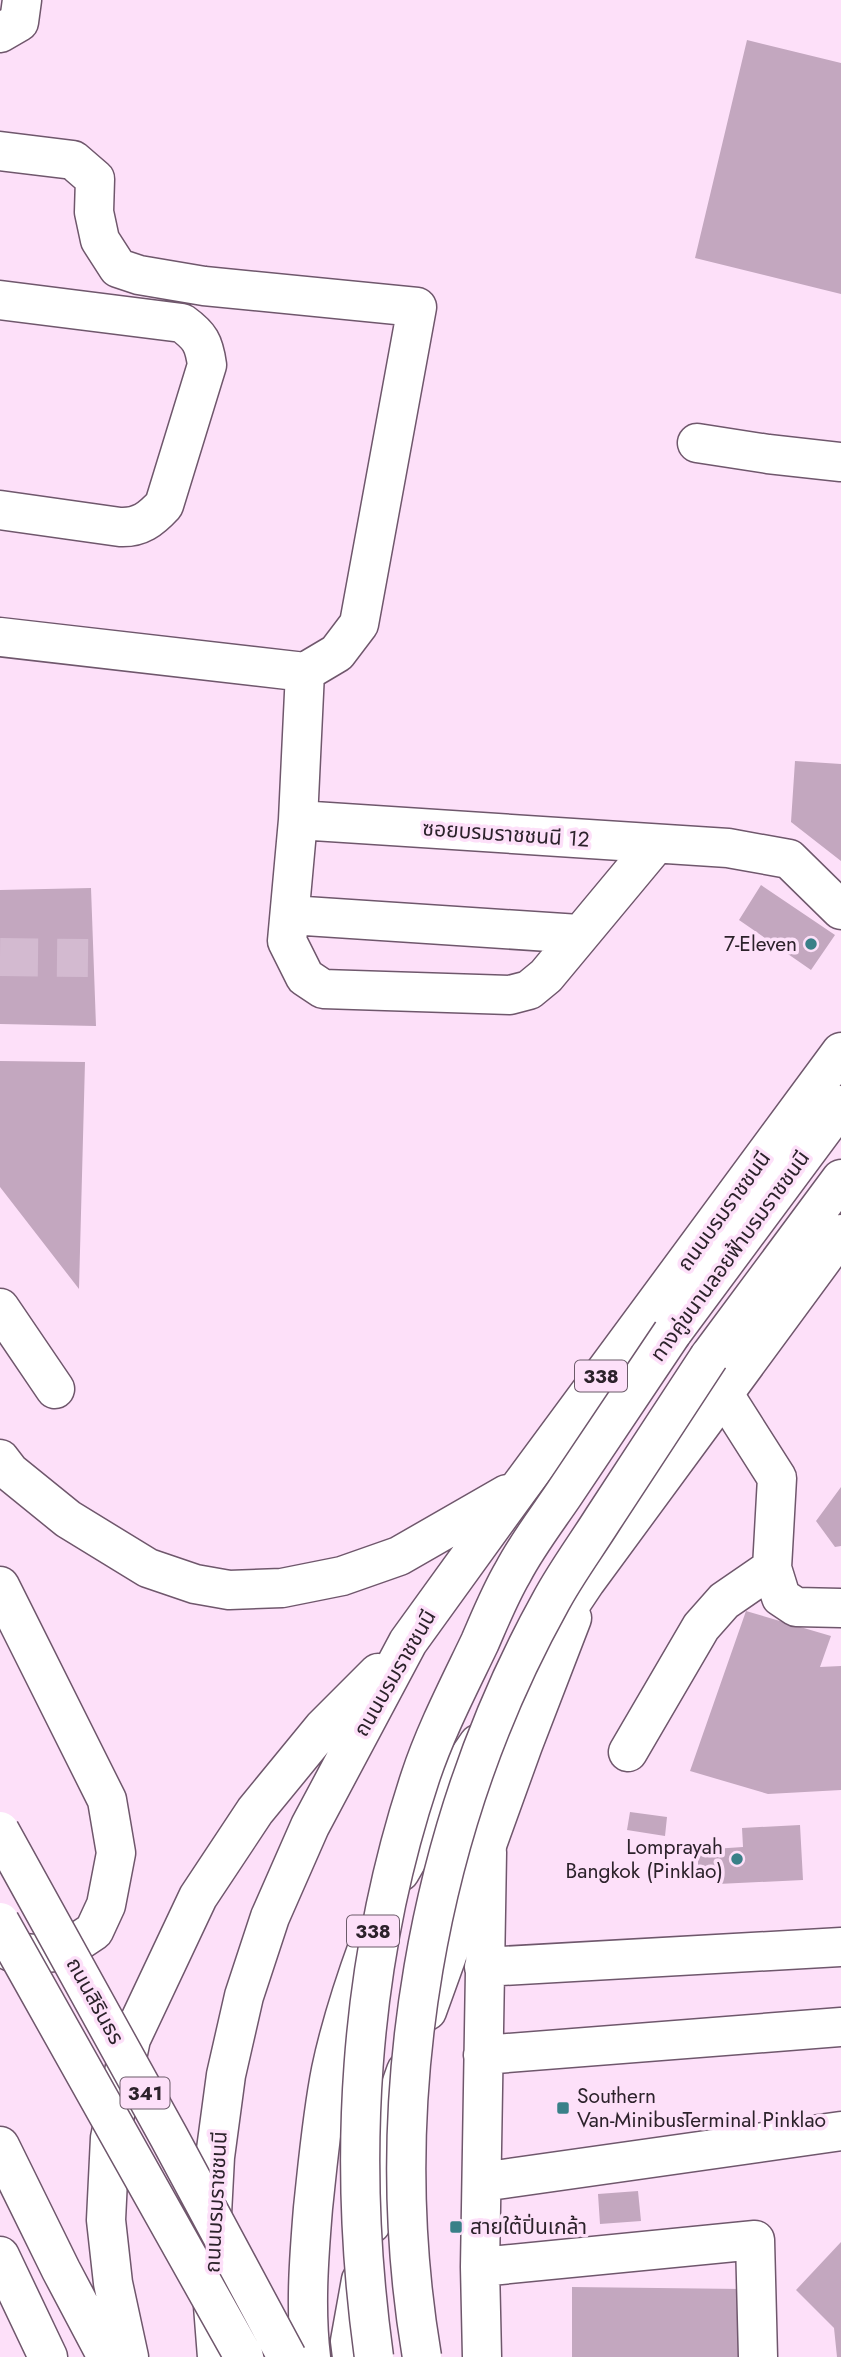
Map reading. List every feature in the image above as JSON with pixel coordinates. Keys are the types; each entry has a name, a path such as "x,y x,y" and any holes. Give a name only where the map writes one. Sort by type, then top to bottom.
{"main road":[{"path":"0,33 19,22 22,0"},
{"path":"0,151 73,160 95,180 94,212 100,240 118,268 139,275 204,286 417,307 359,624 337,653 305,672 0,637"},
{"path":"0,300 182,323 195,332 205,346 207,365 164,505 151,519 135,527 120,527 0,510"},
{"path":"697,443 841,462"},
{"path":"305,672 298,820 287,941 305,977 323,989 510,995 529,990 546,976 655,845"},
{"name":"ซอยบรมราชชนนี 12","path":"298,820 728,848 789,859 841,910"},
{"path":"290,915 579,934"},
{"name":"ถนนบรมราชชนนี","path":"217,2357 210,2238 215,2157 226,2075 244,1996 270,1917 310,1826 408,1642 841,1052"},
{"name":"ทางคู่ขนานลอยฟ้าบรมราชชนนี","path":"374,2357 366,2296 360,2210 360,2120 366,2027 394,1866 420,1776 513,1571 672,1333 841,1105"},
{"name":"ทางคู่ขนานลอยฟ้าบรมราชชนนี","path":"422,2357 412,2297 406,2148 418,2000 435,1910 456,1832 480,1759 512,1678 551,1600 709,1357 841,1179"},
{"name":"338","path":"302,2349 318,2159 331,2071 352,1990 375,1925 408,1857 452,1782 586,1581 841,1234"},
{"path":"0,1308 55,1389"},
{"path":"723,1393 777,1478 772,1567 781,1597 796,1607 841,1608"},
{"path":"0,1460 10,1472 68,1520 148,1568 195,1584 229,1590 282,1588 342,1576 399,1556 520,1487"},
{"path":"628,1752 701,1627 724,1601 772,1567"},
{"path":"352,2357 350,2341 390,2116 487,1844 586,1581"},
{"path":"0,1586 107,1800 116,1853 106,1905 94,1931 64,1951 35,1954 11,1952 0,1945"},
{"path":"129,2357 113,2283 106,2220 110,2138 131,2039 198,1897 255,1811 323,1728 408,1642"},
{"name":"ถนนสิรินธร","path":"0,1831 162,2125 302,2349"},
{"path":"482,2357 480,2267 487,1844"},
{"path":"0,1922 244,2357"},
{"path":"484,1967 841,1947"},
{"path":"483,2055 841,2027"},
{"path":"482,2182 841,2131"},
{"path":"0,2146 107,2357"},
{"path":"480,2267 755,2239 758,2357"},
{"path":"0,2256 48,2357"}],"building":[{"path":"747,40 841,63 841,294 695,258"},
{"path":"795,761 841,764 841,861 791,822"},
{"path":"761,885 835,935 811,970 739,920"},
{"path":"91,888 96,1026 0,1024 0,890"},
{"path":"0,1061 85,1062 79,1289 0,1187"},
{"path":"841,1487 841,1546 835,1547 816,1521"},
{"path":"746,1611 831,1636 820,1667 841,1666 841,1790 768,1794 690,1771"},
{"path":"630,1812 667,1817 665,1836 627,1830"},
{"path":"800,1825 803,1880 718,1884 718,1869 698,1870 698,1850 743,1847 742,1828"},
{"path":"638,2191 641,2221 600,2224 598,2194"},
{"path":"841,2242 841,2357 837,2357 834,2328 796,2290"},
{"path":"572,2287 743,2289 743,2357 572,2357"}],"tunnel":[{"path":"0,957 88,958"}],"place":[{"name":"7-Eleven","path":"811,944"},
{"name":"Lomprayah Bangkok (Pinklao)","path":"737,1859"},
{"name":"Southern Van-MinibusTerminal Pinklao","path":"563,2108"},
{"name":"สายใต้ปิ่นเกล้า","path":"456,2227"}]}
